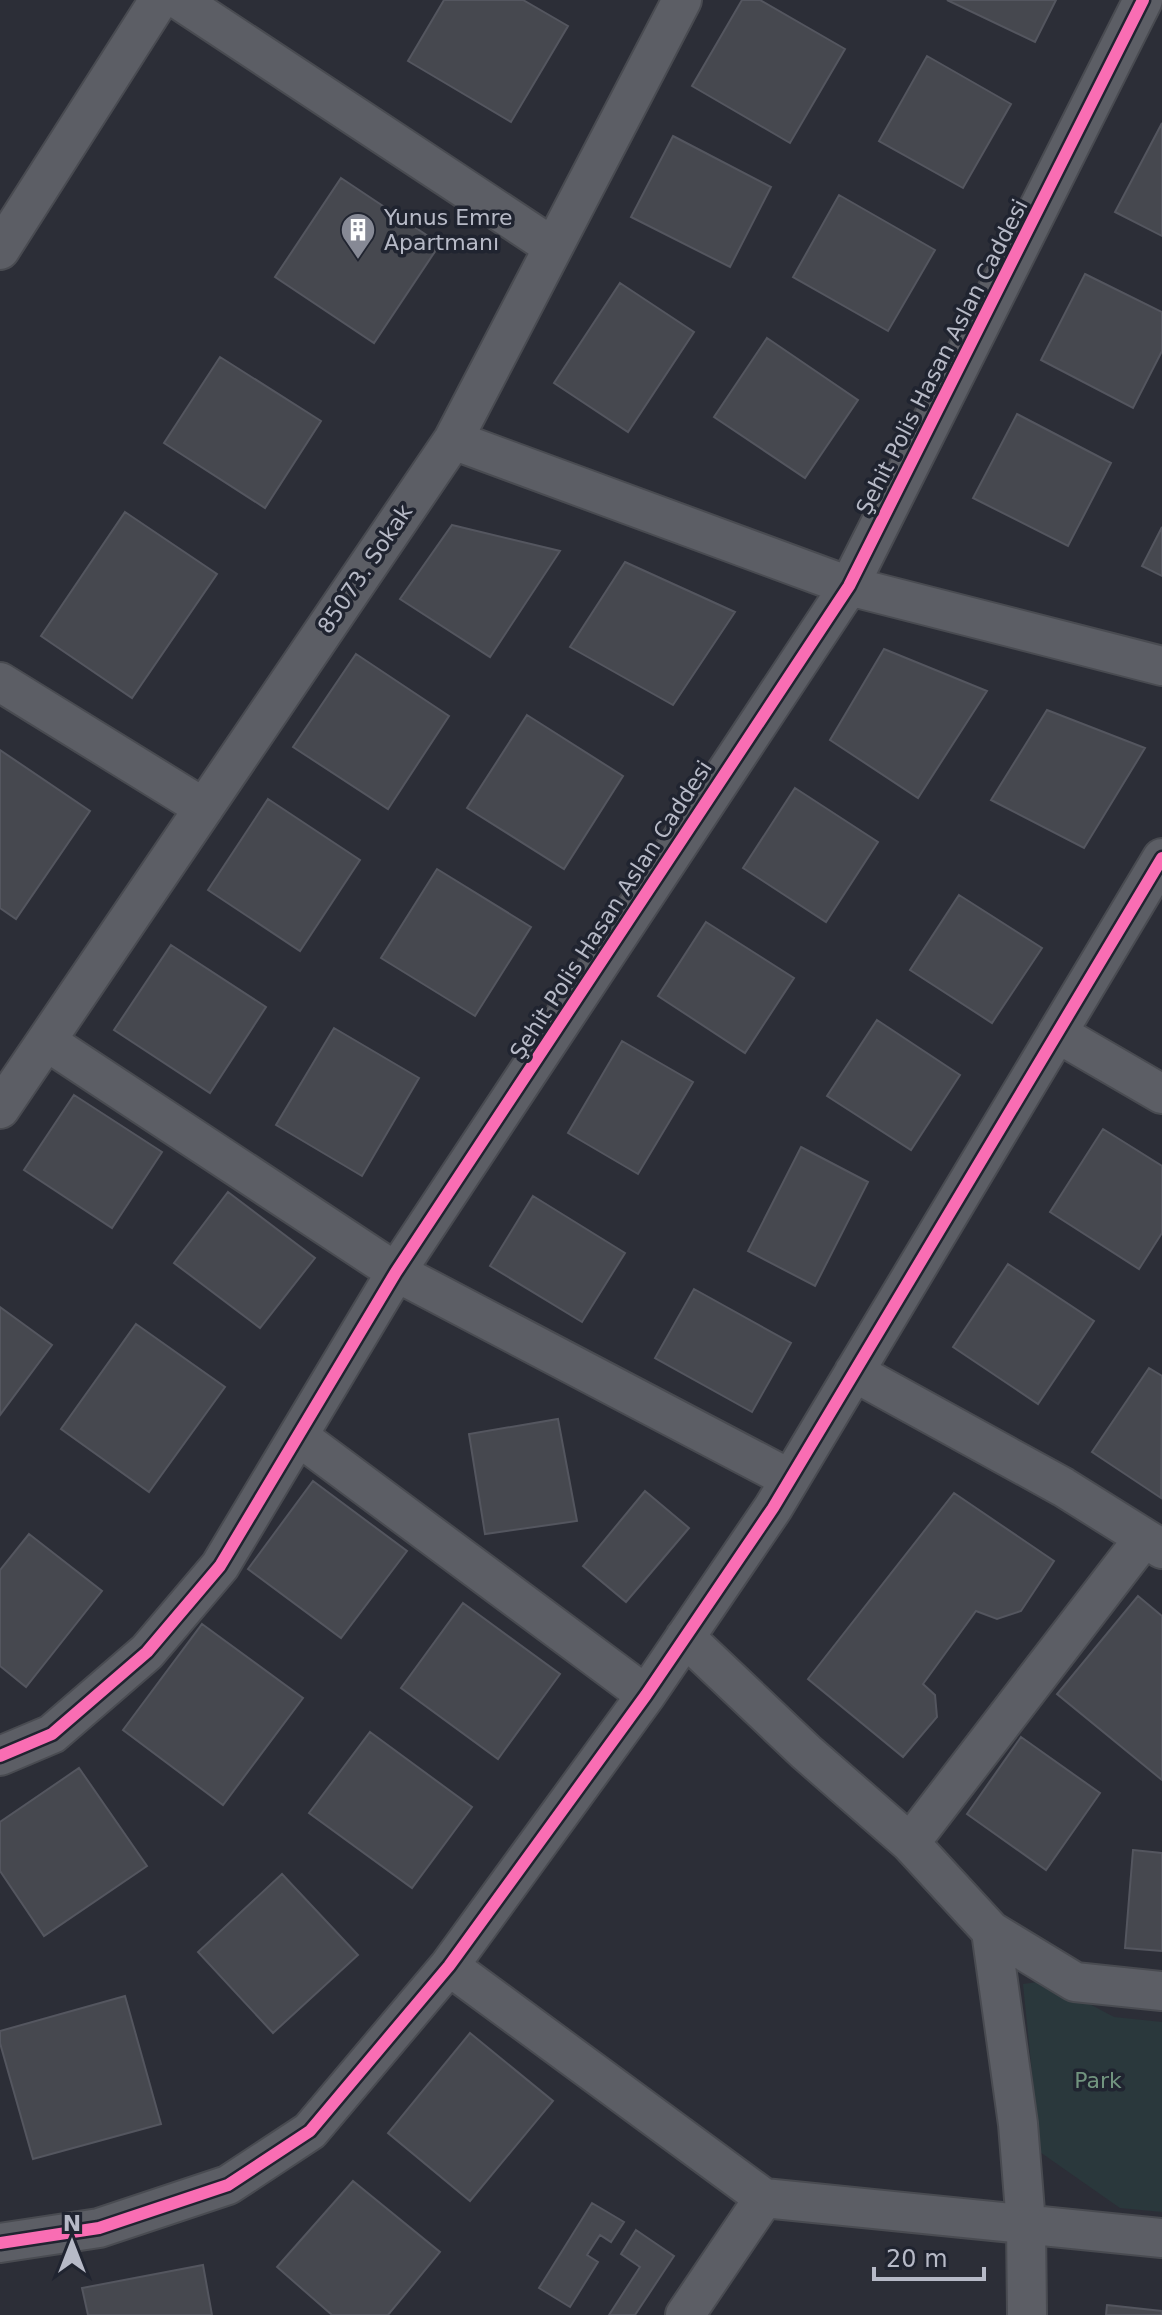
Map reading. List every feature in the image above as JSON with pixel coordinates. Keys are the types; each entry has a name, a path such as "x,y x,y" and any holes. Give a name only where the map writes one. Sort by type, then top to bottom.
{"street":[{"path":"0,250 159,0"},
{"path":"179,0 553,247"},
{"name":"85073. Sokak","path":"0,1109 453,440 682,0"},
{"name":"Şehit Polis Hasan Aslan Caddesi","path":"0,1756 52,1734 147,1652 220,1566 396,1272 849,586 1143,0"},
{"path":"453,440 849,586 1162,666"},
{"path":"0,682 204,808"},
{"path":"0,2243 99,2228 228,2185 310,2131 449,1966 646,1695 773,1508 1162,858"},
{"path":"1057,1033 1162,1094"},
{"path":"46,1041 396,1272 790,1479"},
{"path":"854,1372 1063,1487 1153,1544 910,1843"},
{"path":"298,1436 646,1695"},
{"path":"685,1637 806,1752 910,1843 991,1931 1075,1982 1162,1991"},
{"path":"991,1931 1018,2124 1026,2224 1027,2315"},
{"path":"449,1966 764,2198 1162,2238"},
{"path":"685,2315 764,2198"}],"green space":[{"name":"Park","path":"1046,1981 1114,2017 1162,2022 1162,2212 1120,2208 1040,2152 1023,1984"}],"building":[{"path":"444,0 523,0 568,26 511,122 408,61"},
{"path":"742,0 760,0 845,49 790,143 692,86"},
{"path":"947,0 1056,0 1035,42"},
{"path":"927,56 1011,104 963,188 879,141"},
{"path":"1162,123 1162,236 1115,212"},
{"path":"673,136 771,187 730,267 631,217"},
{"name":"Yunus Emre Apartmanı","path":"341,178 440,244 374,343 275,277"},
{"path":"839,195 935,250 888,331 793,277"},
{"path":"1085,274 1162,312 1162,351 1133,408 1041,360"},
{"path":"620,283 694,332 628,432 554,383"},
{"path":"767,338 858,400 805,478 714,417"},
{"path":"220,357 321,421 265,508 164,443"},
{"path":"1017,414 1111,463 1068,546 973,498"},
{"path":"125,512 217,574 132,698 41,636"},
{"path":"452,525 560,551 490,657 400,599"},
{"path":"1162,527 1162,576 1142,566"},
{"path":"625,562 735,612 673,705 570,647"},
{"path":"884,649 987,691 918,798 830,740"},
{"path":"356,654 449,716 388,809 293,747"},
{"path":"1047,710 1145,748 1084,848 991,800"},
{"path":"527,715 623,776 564,869 467,808"},
{"path":"0,750 90,811 16,919 0,908"},
{"path":"795,788 878,842 826,922 743,868"},
{"path":"268,799 360,860 300,951 208,890"},
{"path":"437,869 531,927 475,1016 381,958"},
{"path":"959,895 1042,948 992,1023 910,970"},
{"path":"706,922 794,978 745,1053 658,996"},
{"path":"171,945 266,1007 210,1093 114,1030"},
{"path":"877,1020 960,1075 911,1150 827,1096"},
{"path":"334,1028 419,1078 362,1176 276,1125"},
{"path":"622,1041 693,1082 638,1174 568,1133"},
{"path":"74,1095 162,1152 112,1228 24,1170"},
{"path":"1103,1129 1162,1166 1162,1233 1139,1269 1050,1212"},
{"path":"801,1147 868,1182 815,1286 748,1251"},
{"path":"228,1192 315,1258 260,1328 174,1263"},
{"path":"533,1196 625,1253 582,1322 490,1266"},
{"path":"1008,1264 1094,1321 1038,1404 953,1347"},
{"path":"694,1289 791,1343 752,1412 655,1358"},
{"path":"0,1307 52,1345 0,1415"},
{"path":"136,1324 225,1387 149,1492 61,1429"},
{"path":"1149,1368 1162,1376 1161,1498 1092,1452"},
{"path":"558,1419 577,1521 485,1534 469,1434"},
{"path":"313,1481 407,1551 341,1638 248,1569"},
{"path":"645,1491 689,1528 626,1602 583,1566"},
{"path":"954,1493 1054,1561 1021,1611 997,1619 976,1611 923,1684 935,1695 937,1717 903,1757 808,1679"},
{"path":"29,1534 102,1591 26,1687 0,1666 0,1570"},
{"path":"1138,1596 1162,1616 1162,1780 1057,1694"},
{"path":"463,1603 560,1674 498,1759 401,1688"},
{"path":"202,1624 303,1698 223,1805 123,1730"},
{"path":"370,1732 472,1807 412,1888 309,1813"},
{"path":"1021,1737 1100,1793 1046,1870 967,1814"},
{"path":"79,1768 147,1866 44,1936 0,1871 0,1822"},
{"path":"1133,1850 1162,1853 1162,1951 1125,1948"},
{"path":"282,1874 358,1955 273,2033 198,1952"},
{"path":"125,1996 161,2124 33,2159 0,2043 0,2031"},
{"path":"470,2033 553,2101 470,2201 388,2133"},
{"path":"353,2181 440,2252 388,2315 332,2315 277,2267"},
{"path":"592,2203 624,2222 611,2242 600,2235 587,2255 598,2262 570,2307 539,2288"},
{"path":"636,2230 674,2256 635,2315 609,2315 640,2267 621,2254"},
{"path":"203,2265 212,2315 88,2315 82,2288"},
{"path":"1107,2305 1162,2311 1162,2315 1106,2315"}],"cycle path":[{"path":"0,1756 52,1734 147,1652 220,1566 396,1272 849,586 1143,0"},
{"path":"0,2243 99,2228 228,2185 310,2131 449,1966 646,1695 773,1508 1162,858"}],"place":[{"name":"Yunus Emre Apartmanı","path":"358,261"}]}
